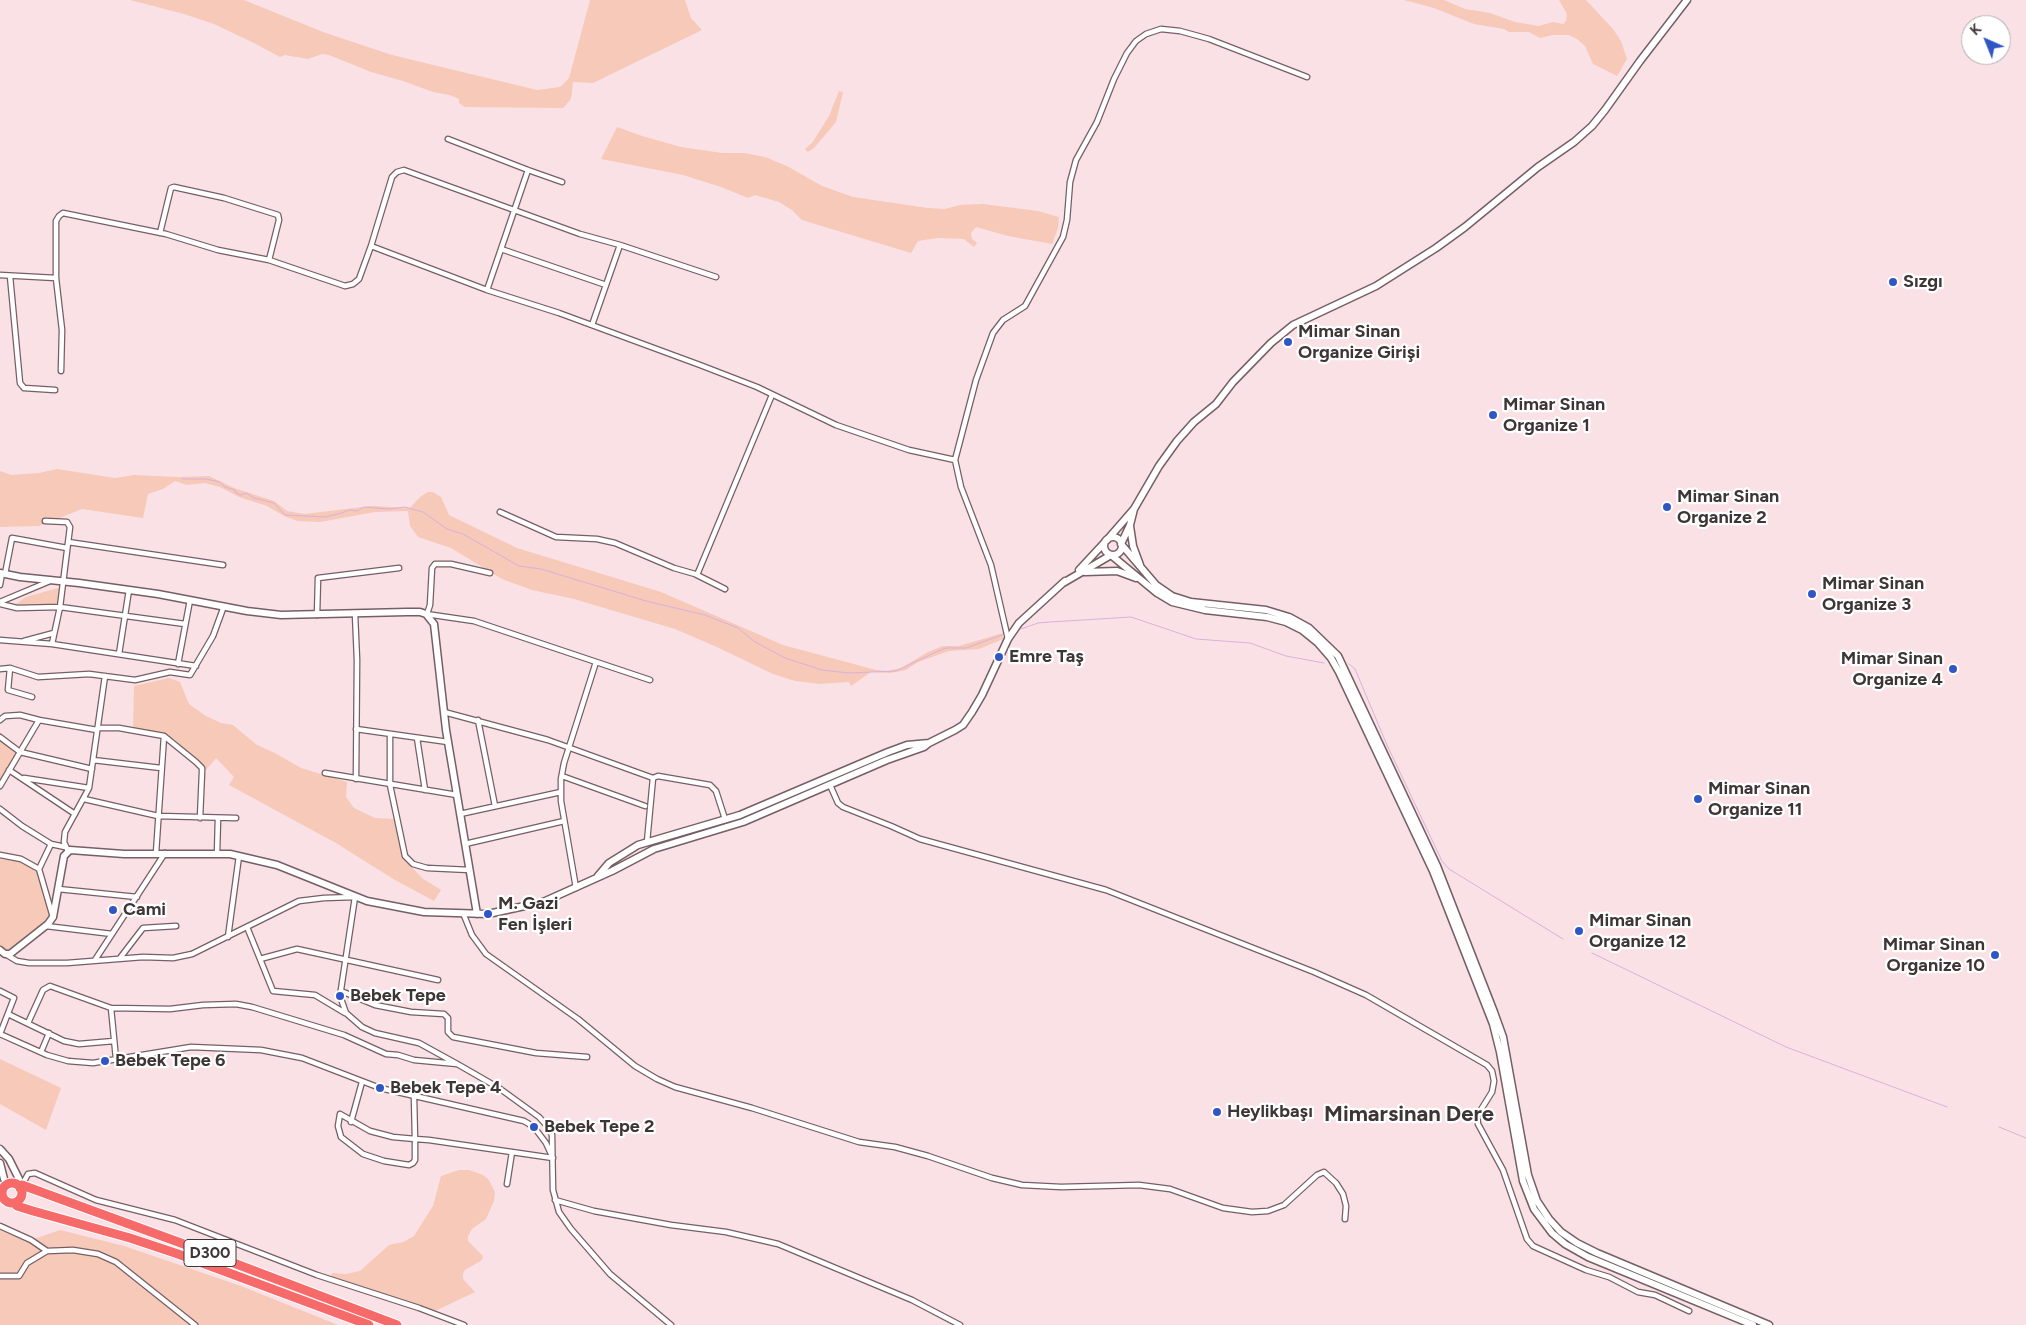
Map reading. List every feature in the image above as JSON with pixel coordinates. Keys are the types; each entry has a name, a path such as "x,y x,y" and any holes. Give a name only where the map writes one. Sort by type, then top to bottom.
{"highway":[{"path":"4,1181 21,1186 22,1196 16,1204 2,1198 4,1181"},
{"name":"D300","path":"21,1186 270,1275 397,1325"},
{"name":"D300","path":"16,1204 170,1251 369,1325"}],"street":[{"path":"0,809 22,826 51,844 66,849 124,854 165,853 239,856 277,865 367,901 424,912 488,914 543,902 576,888 654,849 743,822 887,760 924,747 955,730 968,718 982,695 1008,638 1019,623 1085,566 1134,509 1158,466 1177,441 1194,422 1216,404 1233,382 1271,343 1293,326 1376,286 1436,248 1466,227 1538,167 1574,142 1592,126 1605,110 1687,0"},
{"path":"1008,638 991,565 961,487 955,460 976,380 992,333 1003,320 1025,306 1063,237 1067,220 1070,182 1076,160 1097,122 1114,79 1127,53 1136,41 1146,34 1162,29 1180,31 1209,39 1307,77"},
{"path":"448,138 562,182"},
{"path":"487,290 516,211 528,170"},
{"path":"61,371 62,330 56,278 56,221 63,213 160,233 218,250 269,260 349,286 359,279 392,177 400,171 580,234 620,245 716,277"},
{"path":"160,233 171,188 174,187 224,198 278,215 279,220 269,260"},
{"path":"592,325 620,245"},
{"path":"371,246 487,290 592,325 700,365 772,395 836,425 909,450 955,460"},
{"path":"501,249 606,285"},
{"path":"0,275 56,278"},
{"path":"10,276 20,383 24,388 55,390"},
{"path":"697,575 772,395"},
{"path":"1063,584 1119,552 1134,509"},
{"path":"500,512 556,537 597,539 615,543 674,568 697,575 725,589"},
{"path":"45,521 68,523 70,527 60,607 52,644"},
{"path":"1130,525 1133,546 1142,571"},
{"path":"0,585 12,538 67,548"},
{"path":"1106,541 1115,538 1142,571 1156,585 1172,596 1190,602 1266,610 1289,617 1309,628 1338,656 1437,866 1494,1012 1503,1038 1528,1175 1537,1201 1549,1219 1561,1232 1577,1243 1769,1325"},
{"path":"1106,541 1105,550 1172,602 1187,607 1267,617 1286,622 1307,635 1331,658 1433,870 1493,1024 1500,1052 1523,1180 1534,1210 1543,1224 1565,1244 1588,1257 1753,1325"},
{"path":"68,542 223,565"},
{"path":"427,614 430,604 432,568 438,562 490,573"},
{"path":"317,615 318,578 399,568"},
{"path":"1081,573 1117,571 1142,580"},
{"path":"2,573 50,581 129,590 281,615 420,612 474,621 650,680"},
{"path":"0,603 50,581"},
{"path":"119,654 129,590"},
{"path":"178,664 190,600"},
{"path":"0,603 16,608 60,607 186,624"},
{"path":"0,669 10,668 38,676 89,674 135,680 170,672 190,676 213,636 224,606"},
{"path":"355,614 356,780"},
{"path":"427,614 434,624 448,742 477,914"},
{"path":"19,642 54,633"},
{"path":"0,640 52,644 196,666"},
{"path":"576,888 564,821 561,792 562,776 569,747 596,662"},
{"path":"10,668 8,690 32,697"},
{"path":"7,955 46,926 53,917 66,849 65,832 89,788 105,676"},
{"path":"444,712 569,747 653,778 658,776 712,786 716,790 725,819"},
{"path":"0,720 6,716 20,715 39,720 97,729 120,728 164,736 202,768 200,818"},
{"path":"0,786 39,720"},
{"path":"478,720 495,806"},
{"path":"356,729 448,742"},
{"path":"390,734 390,785 405,856 413,864 427,868 470,870"},
{"path":"156,854 164,736"},
{"path":"0,737 20,752 92,769"},
{"path":"417,738 425,790"},
{"path":"598,876 616,858 638,845 725,819 907,745 929,743"},
{"path":"93,760 161,768"},
{"path":"9,770 75,814"},
{"path":"325,774 457,794"},
{"path":"562,776 645,806"},
{"path":"22,778 89,788"},
{"path":"647,842 653,778"},
{"path":"830,785 838,803 843,807 920,839 1106,890 1314,972 1366,995 1487,1065 1492,1071 1494,1081 1492,1092 1477,1116 1478,1124 1503,1170 1527,1239 1533,1246 1586,1270 1609,1277 1638,1292 1655,1295 1689,1311"},
{"path":"460,814 561,792"},
{"path":"84,799 158,816 236,818"},
{"path":"217,854 218,818"},
{"path":"465,844 564,821"},
{"path":"38,868 51,844"},
{"path":"95,960 165,853"},
{"path":"0,855 21,859 38,868 53,917"},
{"path":"228,937 239,856"},
{"path":"58,889 137,898"},
{"path":"0,950 17,961 29,963 67,963 120,958 173,958 192,954 299,901 355,897"},
{"path":"355,897 341,991 342,1006 351,1020 368,1030 419,1043 499,1088 539,1117 552,1135 553,1190 559,1212 570,1229 610,1274 671,1325"},
{"path":"463,913 472,935 486,954 578,1019 635,1066 657,1080 675,1087 752,1108 859,1142 895,1147 992,1178 1022,1185 1061,1187 1139,1185 1170,1189 1223,1208 1252,1212 1268,1211 1284,1205 1317,1174 1324,1172 1336,1183 1343,1194 1346,1206 1345,1219"},
{"path":"46,926 112,934"},
{"path":"120,958 142,928 176,926"},
{"path":"247,927 273,991 316,995 346,1013"},
{"path":"260,959 297,949 438,980"},
{"path":"28,1024 43,990 48,986 111,1008 170,1009 236,1004 252,1007 336,1032 386,1054 398,1055 414,1060 459,1065"},
{"path":"0,991 14,998 0,1034 68,1062 93,1063 191,1047 261,1050 302,1058 362,1082 414,1097 524,1121 534,1128 546,1143 553,1158"},
{"path":"341,991 375,1005 411,1012 444,1014 448,1018 448,1032 453,1037 536,1053 587,1057"},
{"path":"111,1008 116,1059"},
{"path":"8,1014 64,1041 78,1044 114,1041"},
{"path":"40,1052 49,1033"},
{"path":"351,1122 362,1082"},
{"path":"414,1097 415,1139 415,1160 413,1163 409,1165 384,1161 364,1154 341,1137 338,1126 340,1114 351,1122 385,1135 415,1139 512,1152 553,1158"},
{"path":"0,1149 10,1159 21,1186"},
{"path":"507,1184 512,1152"},
{"path":"0,1163 4,1181"},
{"path":"21,1186 28,1174 35,1173 96,1200 175,1220 317,1275 464,1325"},
{"path":"555,1200 594,1211 662,1224 726,1232 778,1244 912,1300 960,1325"},
{"path":"0,1226 31,1240 47,1251"},
{"path":"0,1276 19,1276 27,1263 47,1251 79,1250 98,1254 111,1259 195,1325"}],"shaded area":[{"path":"130,0 244,0 323,32 392,55 537,90 560,87 569,78 590,0 685,0 691,18 702,30 593,83 573,82 571,99 563,108 465,107 459,103 459,99 450,95 433,92 371,72 329,55 322,54 308,59 285,55 280,57 214,24"},
{"path":"1404,0 1444,0 1465,9 1490,13 1515,22 1539,26 1553,22 1563,24 1566,21 1567,14 1559,0 1586,0 1613,29 1621,41 1627,59 1617,76 1593,64 1585,46 1569,35 1553,35 1540,38 1529,32 1509,32 1504,29 1474,24 1434,8"},
{"path":"839,91 843,92 836,122 814,148 808,152 805,149 812,143 829,116"},
{"path":"617,127 681,147 765,157 787,166 822,186 853,197 928,208 945,209 960,205 983,204 1038,211 1059,217 1058,228 1052,244 1008,236 976,227 971,233 972,239 977,243 974,247 964,239 937,238 918,241 911,253 802,220 792,210 779,202 755,195 748,198 683,175 601,159"},
{"path":"57,469 115,478 134,475 209,476 234,488 274,501 287,511 305,514 371,506 410,508 420,497 428,492 433,492 441,497 449,515 517,548 661,592 783,645 876,670 887,671 901,668 928,652 943,646 959,646 1003,633 1003,639 979,649 949,651 918,662 906,670 890,673 871,672 851,686 849,682 820,684 795,681 773,674 675,629 574,599 532,590 502,579 451,548 418,537 410,526 408,511 375,512 320,522 298,521 286,517 267,506 205,483 187,485 175,481 163,489 148,494 143,518 82,509 39,526 0,527 0,471 11,475 39,473"},
{"path":"60,589 59,602 55,604 16,604 26,597"},
{"path":"169,678 180,682 189,704 206,716 221,723 233,725 257,745 301,768 347,782 346,797 354,808 375,818 397,819 405,860 422,878 441,890 434,901 395,880 336,843 229,785 234,777 216,758 206,770 174,739 133,729 134,686"},
{"path":"0,737 19,752 0,787"},
{"path":"0,859 21,862 38,871 50,916 35,931 9,951 0,946"},
{"path":"0,1059 61,1088 46,1130 0,1104"},
{"path":"459,1170 469,1170 483,1175 489,1180 495,1192 494,1201 486,1219 472,1229 468,1236 468,1241 483,1256 482,1260 465,1270 463,1274 463,1279 475,1292 435,1311 331,1277 332,1273 346,1274 360,1271 389,1245 403,1242 414,1236 433,1206 441,1176"},
{"path":"0,1225 34,1239 60,1230 124,1246 241,1286 338,1325 0,1325"}],"waterway":[{"path":"182,479 206,479 220,482 225,487 235,490 236,493 241,495 246,493 254,498 274,503 285,515 325,517 349,510 357,511 364,507 389,509 405,507 423,512 447,529 463,534 519,566 541,569 646,601 705,615 738,628 755,642 785,658 822,670 848,673 896,671 946,648 966,648 1002,635"},
{"path":"1021,629 1038,623 1131,617 1196,639 1250,643 1286,656 1324,663"},
{"path":"1349,664 1355,669 1387,745 1442,861 1449,869 1563,939"},
{"path":"1592,953 1786,1047 1947,1107"},
{"path":"1999,1127 2026,1138"}],"place":[{"name":"Sızgı","path":"1893,282"},
{"name":"Mimar Sinan Organize Girişi","path":"1288,342"},
{"name":"Mimar Sinan Organize 1","path":"1493,415"},
{"name":"Mimar Sinan Organize 2","path":"1667,507"},
{"name":"Mimar Sinan Organize 3","path":"1812,594"},
{"name":"Emre Taş","path":"999,657"},
{"name":"Mimar Sinan Organize 4","path":"1953,669"},
{"name":"Mimar Sinan Organize 11","path":"1698,799"},
{"name":"Cami","path":"113,910"},
{"name":"M. Gazi Fen İşleri","path":"488,914"},
{"name":"Mimar Sinan Organize 12","path":"1579,931"},
{"name":"Mimar Sinan Organize 10","path":"1995,955"},
{"name":"Bebek Tepe","path":"340,996"},
{"name":"Bebek Tepe 6","path":"105,1061"},
{"name":"Bebek Tepe 4","path":"380,1088"},
{"name":"Heylikbaşı","path":"1217,1112"},
{"name":"Bebek Tepe 2","path":"534,1127"}],"district":[{"name":"Mimarsinan Dere","path":"1409,1115"}]}
